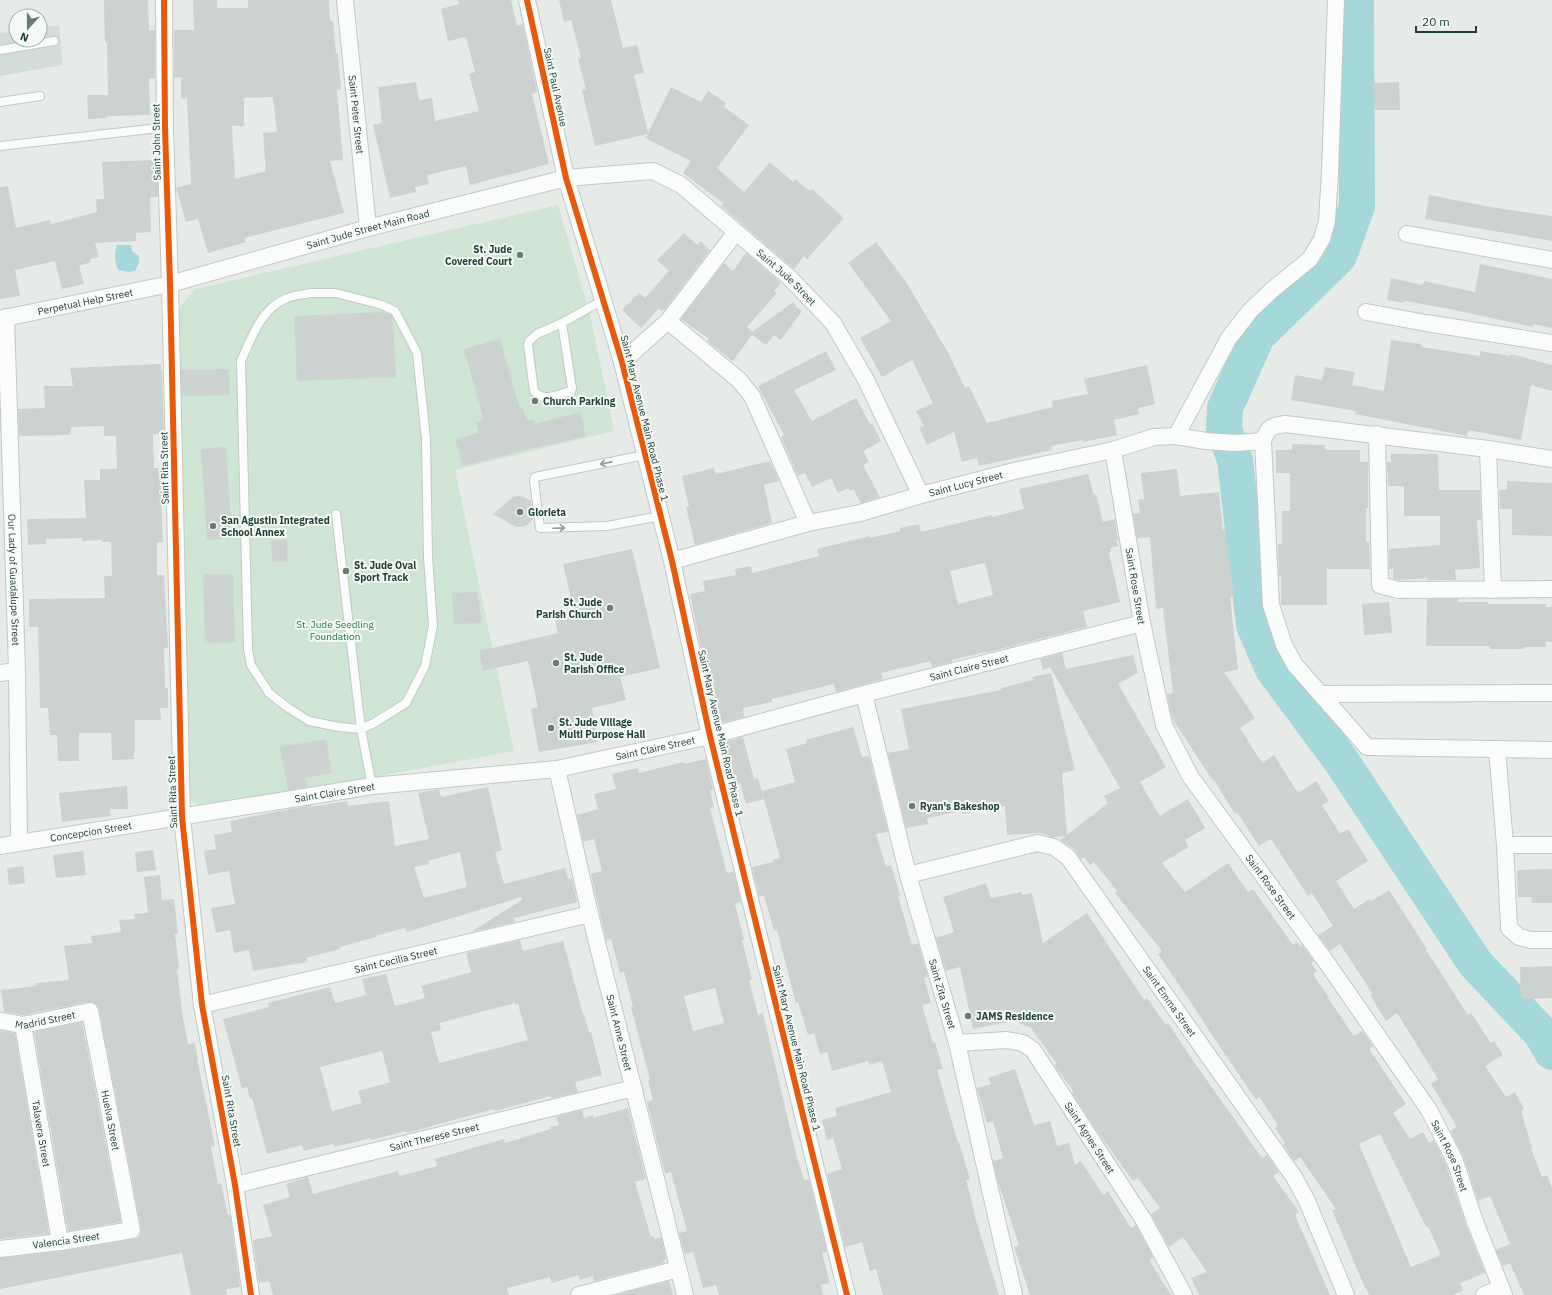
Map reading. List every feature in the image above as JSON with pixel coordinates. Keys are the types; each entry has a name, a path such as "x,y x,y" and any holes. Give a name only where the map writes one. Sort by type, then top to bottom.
{"street":[{"name":"Saint John Street","path":"164,0 165,128 170,284"},
{"name":"Saint Peter Street","path":"345,0 368,228"},
{"name":"Saint Paul Avenue","path":"527,0 566,178"},
{"path":"1176,436 1229,338 1250,312 1272,290 1310,260 1322,239 1327,221 1330,172 1336,0"},
{"name":"Saint Jude Street","path":"566,178 653,171 681,185 790,278 833,323 866,380 922,495"},
{"name":"Saint Jude Street Main Road","path":"170,284 368,228 566,178"},
{"name":"Saint Mary Avenue Main Road Phase 1","path":"566,178 622,362 644,455 672,561 710,736 847,1295"},
{"path":"622,362 668,321 736,232"},
{"path":"1407,234 1552,260"},
{"name":"Perpetual Help Street","path":"3,318 170,284"},
{"name":"Saint Rita Street","path":"170,284 182,817 202,1005 235,1185 250,1295"},
{"path":"1366,312 1552,343"},
{"name":"Our Lady of Guadalupe Street","path":"3,318 17,671 19,843"},
{"path":"668,321 738,380 752,396 808,523"},
{"path":"1552,459 1377,434 1285,424 1272,426 1267,432 1263,441 1271,606 1284,645 1295,665 1367,747 1552,750"},
{"path":"1377,434 1380,585 1398,590 1552,589"},
{"name":"Saint Lucy Street","path":"672,561 808,523 860,513 1014,471 1113,450 1154,437 1176,436 1206,441 1235,443 1263,441"},
{"path":"1488,449 1493,590"},
{"name":"Saint Rose Street","path":"1113,450 1142,623 1164,725 1190,776 1327,963 1429,1110 1455,1161 1474,1219 1503,1292"},
{"name":"Saint Claire Street","path":"182,817 372,786 557,769 710,736 864,694 1142,623"},
{"path":"0,673 17,671"},
{"path":"1321,694 1552,693"},
{"name":"Saint Zita Street","path":"864,694 908,875 957,1043 1014,1295"},
{"path":"1498,749 1509,928 1519,937 1531,940 1552,940"},
{"name":"Saint Anne Street","path":"557,769 590,914 685,1295"},
{"name":"Concepcion Street","path":"0,846 182,817"},
{"name":"Saint Emma Street","path":"908,875 1037,843 1054,847 1068,857 1294,1178 1307,1201 1346,1295"},
{"path":"1505,845 1552,845"},
{"name":"Saint Cecilia Street","path":"202,1005 590,914"},
{"name":"Madrid Street","path":"0,1021 23,1025 90,1010"},
{"name":"Huelva Street","path":"90,1010 132,1230"},
{"name":"Talavera Street","path":"23,1025 60,1242"},
{"name":"Saint Agnes Street","path":"957,1043 1007,1040 1023,1042 1033,1050 1144,1220 1184,1295"},
{"name":"Saint Therese Street","path":"235,1185 634,1088"},
{"name":"Valencia Street","path":"0,1249 60,1242 132,1230"},
{"path":"579,1295 678,1269"},
{"path":"1484,1295 1503,1292"}],"lane":[{"path":"0,50 54,41"},
{"path":"0,102 40,96"},
{"path":"0,146 165,128"},
{"path":"310,293 336,293 382,305 395,311 417,353 426,439 428,557 433,626 425,666 406,703 374,723 361,729 339,727 309,721 287,707 269,693 251,665 248,650 241,361 254,331 270,310 285,299 310,293"},
{"path":"562,323 572,388 571,391 544,398 539,396 534,391 528,345 529,341 537,334 562,323 603,300"},
{"path":"644,455 535,477 534,480 540,528 607,526 660,516"},
{"path":"336,514 361,729 372,786"}],"shaded area":[{"path":"59,25 63,65 0,76 0,33 8,32 8,48 48,48 48,27"}],"green space":[{"name":"St. Jude Seedling Foundation","path":"558,205 590,314 614,431 455,470 514,751 204,809 187,798 177,311 195,289"}],"water":[{"path":"117,245 131,245 132,251 139,256 139,263 135,271 128,272 118,270 115,258"}],"building":[{"path":"104,0 148,0 149,30 155,30 155,78 149,78 150,115 107,116 107,118 88,119 87,95 108,95 107,42 105,42"},
{"path":"193,0 217,0 217,8 248,8 248,0 329,0 330,21 333,21 336,54 338,53 341,89 337,90 343,160 330,161 344,213 244,238 246,242 208,253 198,219 186,222 176,188 191,184 187,98 181,99 181,77 174,78 174,30 194,30","holes":["273,97 277,132 263,133 266,171 235,179 232,126 244,126 244,98"]},
{"path":"458,0 511,0 517,26 523,24 537,92 532,94 549,164 470,185 466,166 427,175 429,184 415,187 416,192 390,198 373,125 382,123 378,87 416,82 419,100 432,98 435,121 479,111 469,74 475,72 466,37 448,41 441,9 459,4"},
{"path":"559,0 611,0 623,48 637,45 644,73 634,75 648,133 671,87 701,102 708,91 726,103 724,107 749,125 717,168 744,192 770,162 793,182 795,179 810,191 812,189 844,218 807,259 804,256 794,269 721,206 723,203 683,173 691,161 645,138 648,134 595,146 582,90 586,89 578,59 581,58 571,20 564,22"},
{"path":"1399,82 1400,110 1375,110 1373,83"},
{"path":"157,160 158,197 150,197 151,232 136,233 136,241 95,243 99,257 90,259 91,262 79,266 84,284 62,289 55,261 15,270 20,296 0,299 0,187 8,186 16,228 50,220 51,224 97,212 96,199 104,199 102,162"},
{"path":"1429,195 1496,208 1552,216 1552,241 1425,219"},
{"path":"684,233 697,245 701,241 710,250 666,308 662,311 659,308 641,328 622,310 639,293 645,298 669,271 657,260"},
{"path":"876,242 906,282 949,354 965,388 969,386 987,423 1053,407 1052,401 1088,394 1084,379 1147,365 1155,404 1138,408 1139,414 1114,420 1117,435 1083,442 1083,440 1051,446 1052,450 979,466 977,458 962,462 954,432 927,445 919,428 924,426 916,411 933,403 912,360 882,377 860,338 891,321 848,263"},
{"path":"746,253 781,283 774,291 777,293 747,327 752,332 793,302 796,305 795,306 802,311 781,340 774,335 766,345 752,335 733,361 707,341 709,339 681,319 724,263 733,271"},
{"path":"1480,264 1552,279 1552,328 1533,324 1533,327 1445,308 1405,301 1404,303 1387,300 1391,278 1423,285 1424,281 1475,292"},
{"path":"383,312 391,315 393,319 396,377 297,381 294,316"},
{"path":"500,339 520,409 523,408 527,421 534,419 535,424 580,412 586,436 463,466 455,439 479,433 476,422 484,420 464,349"},
{"path":"1391,340 1421,344 1421,347 1480,356 1480,351 1510,356 1511,354 1552,365 1552,391 1531,385 1521,440 1468,430 1467,436 1355,414 1356,411 1291,400 1295,375 1322,380 1325,367 1355,372 1352,385 1384,391"},
{"path":"826,351 836,370 794,390 812,421 856,398 870,424 872,423 881,441 863,451 869,462 863,465 880,497 861,503 853,489 850,491 848,488 838,493 831,478 812,487 805,473 798,476 781,437 784,435 758,386"},
{"path":"161,364 164,434 153,434 154,468 160,468 163,542 157,542 157,575 164,575 168,648 164,648 165,688 168,688 168,708 160,708 161,720 135,720 134,759 112,760 111,733 79,733 79,761 58,761 57,735 50,735 48,708 40,708 38,627 29,627 29,599 105,598 104,576 112,576 111,542 102,542 102,540 82,541 82,538 46,539 46,544 28,545 27,519 86,518 84,480 100,480 100,469 117,469 116,436 104,436 104,426 72,427 69,435 19,436 18,409 45,408 44,386 73,386 70,368"},
{"path":"229,369 230,395 182,396 181,370"},
{"path":"1292,444 1325,445 1325,450 1360,450 1360,462 1368,462 1366,542 1369,542 1370,569 1327,569 1327,605 1281,605 1281,576 1279,576 1278,544 1282,544 1282,511 1290,511 1290,473 1276,473 1276,450 1292,450"},
{"path":"226,447 232,538 207,540 201,449"},
{"path":"1391,454 1438,454 1439,490 1480,490 1481,520 1477,520 1480,568 1455,570 1456,580 1427,580 1427,578 1393,579 1393,569 1389,569 1389,549 1440,545 1440,516 1404,516 1404,486 1388,486 1387,462 1391,462"},
{"path":"770,461 779,481 764,485 772,523 695,545 686,507 689,507 682,476 714,468 716,474"},
{"path":"1177,469 1180,496 1219,492 1223,530 1225,530 1234,597 1230,597 1238,670 1224,672 1255,718 1240,728 1262,763 1274,755 1298,793 1316,781 1329,801 1322,805 1340,834 1348,829 1368,861 1336,881 1354,909 1389,890 1468,1015 1471,1013 1491,1043 1494,1041 1503,1055 1485,1066 1506,1097 1515,1092 1524,1109 1521,1111 1532,1148 1531,1149 1542,1177 1547,1175 1552,1188 1552,1295 1524,1295 1510,1263 1503,1266 1496,1250 1510,1244 1490,1196 1478,1201 1464,1158 1450,1131 1457,1127 1431,1084 1438,1079 1397,1013 1386,1021 1370,995 1372,993 1340,944 1330,951 1318,935 1333,926 1312,893 1308,896 1271,839 1259,846 1237,812 1235,814 1172,718 1167,694 1173,693 1163,608 1156,609 1150,537 1137,538 1133,514 1140,513 1138,500 1144,499 1141,473"},
{"path":"1088,474 1094,495 1096,494 1103,522 1115,519 1118,540 1116,540 1118,546 1110,548 1111,552 1109,553 1120,602 1083,611 1087,627 952,660 952,662 932,667 931,661 881,673 883,679 836,692 834,684 772,699 772,702 743,708 744,717 721,723 719,714 717,714 705,653 702,654 690,594 705,591 703,581 736,575 735,569 751,566 752,573 819,556 817,549 870,536 870,538 900,531 900,528 919,524 921,532 1024,509 1019,489","holes":["985,563 993,595 958,604 950,571"]},
{"path":"1507,481 1552,483 1552,536 1512,535 1512,509 1500,509 1499,490 1507,490"},
{"name":"Glorieta","path":"513,497 524,497 531,501 533,519 526,526 516,527 493,514"},
{"path":"271,540 287,540 287,562 272,562"},
{"path":"632,549 660,668 620,677 626,700 592,708 598,742 539,752 531,709 538,707 528,661 483,671 479,651 558,633 554,614 574,610 563,564"},
{"path":"203,574 233,574 235,642 205,643"},
{"path":"477,592 482,623 454,624 452,593"},
{"path":"1427,599 1458,599 1458,602 1488,602 1488,604 1546,604 1546,607 1552,607 1552,642 1546,642 1546,647 1524,647 1524,649 1490,649 1490,646 1426,646"},
{"path":"1389,602 1392,633 1364,635 1362,604"},
{"path":"1062,653 1066,669 1133,655 1138,673 1118,684 1166,767 1140,782 1160,816 1188,799 1205,828 1185,840 1189,847 1162,863 1185,892 1228,863 1248,892 1253,889 1293,945 1297,942 1300,947 1302,945 1314,961 1311,963 1317,971 1313,974 1328,998 1354,1036 1362,1031 1373,1046 1369,1049 1406,1104 1393,1113 1410,1139 1423,1132 1429,1143 1434,1140 1446,1165 1465,1222 1485,1273 1460,1283 1463,1291 1453,1295 1369,1295 1332,1210 1336,1209 1300,1157 1294,1161 1275,1128 1278,1125 1259,1097 1256,1100 1158,954 1162,951 1115,893 1117,891 1094,862 1090,865 1084,857 1081,859 1074,849 1063,842 1061,839 1066,836 1052,837 1040,833 1007,835 1005,806 962,814 962,811 927,818 928,824 906,828 888,753 909,749 901,709 1001,690 1001,688 1033,680 1032,677 1051,673 1075,770 1062,773 1067,835 1108,803 1104,796 1120,788 1050,667 1043,670 1040,659","holes":["1380,1134 1426,1227 1428,1226 1441,1255 1411,1267 1359,1144"]},
{"path":"853,727 862,757 869,756 888,832 876,834 886,867 891,865 912,945 918,943 928,977 924,978 931,1003 922,1005 933,1043 935,1042 943,1069 937,1070 970,1179 966,1180 974,1214 999,1295 883,1295 876,1269 870,1271 862,1242 845,1247 827,1174 842,1169 833,1138 827,1140 822,1120 837,1116 835,1108 891,1092 882,1061 869,1065 868,1061 832,1071 827,1052 820,1054 814,1033 808,1035 798,1002 796,1003 777,930 774,931 764,895 759,897 752,867 773,862 773,860 780,858 762,791 795,782 786,749 807,743 806,740"},
{"path":"743,737 754,779 732,785 724,754 727,753 725,742"},
{"path":"326,739 332,773 306,778 307,787 288,790 280,747"},
{"path":"706,759 713,790 710,791 714,807 710,808 727,873 734,872 741,902 735,904 752,979 749,980 758,1015 763,1013 796,1154 804,1180 809,1179 827,1252 822,1253 830,1283 821,1285 823,1295 719,1295 716,1285 703,1288 693,1252 685,1254 679,1233 687,1231 671,1172 665,1174 647,1102 653,1100 648,1080 650,1079 631,1007 633,1007 624,972 620,973 611,939 606,940 591,874 602,871 594,839 583,842 577,815 598,809 594,794 616,789 612,774 637,768 639,773 683,762 684,764","holes":["715,988 724,1023 693,1031 684,996"]},
{"path":"758,778 764,799 746,804 740,783"},
{"path":"127,786 128,809 110,809 111,816 62,822 59,793"},
{"path":"488,787 502,850 495,852 504,884 565,868 568,879 572,878 577,902 514,918 515,922 471,932 522,900 521,897 407,932 405,928 375,936 376,937 340,947 340,949 306,958 308,962 253,971 249,950 234,953 230,930 216,933 211,908 235,904 229,871 208,875 204,851 216,849 214,835 232,832 230,821 311,805 311,807 347,801 348,806 389,801 395,846 429,839 418,793 439,789 441,797","holes":["460,852 467,887 424,898 414,867 429,864 428,861"]},
{"path":"153,850 156,870 137,872 135,852"},
{"path":"83,851 86,875 56,878 53,855"},
{"path":"23,866 25,883 9,885 7,868"},
{"path":"1552,869 1552,903 1532,903 1531,897 1518,897 1517,870"},
{"path":"160,875 162,900 174,899 178,934 175,934 179,969 177,969 183,1018 188,1044 195,1043 215,1146 211,1147 218,1184 221,1183 228,1215 230,1214 240,1287 226,1289 227,1295 191,1295 182,1253 0,1289 0,1258 62,1251 134,1239 138,1238 141,1234 99,1009 97,1005 93,1002 88,1002 23,1015 4,1012 1,990 36,986 36,983 69,980 64,946 92,943 91,936 121,932 119,920 135,919 134,914 148,913 144,877"},
{"path":"986,883 991,898 1022,892 1022,895 1032,893 1043,943 1087,913 1144,1000 1147,998 1166,1025 1168,1023 1262,1158 1267,1155 1279,1172 1273,1176 1299,1212 1295,1215 1330,1295 1199,1295 1191,1278 1207,1272 1183,1237 1169,1247 1151,1214 1160,1208 1138,1178 1133,1181 1093,1125 1072,1093 1074,1092 1054,1065 1057,1064 1031,1028 1019,1023 1017,1020 973,1029 960,967 946,971 936,938 954,932 943,897"},
{"path":"520,940 523,951 563,941 583,1014 589,1032 591,1032 602,1075 575,1082 578,1092 551,1098 551,1096 495,1111 494,1109 407,1133 406,1131 371,1140 371,1138 334,1147 333,1144 304,1151 302,1145 267,1154 252,1098 250,1099 247,1087 242,1088 223,1019 269,1007 268,1003 330,987 335,1003 366,995 362,979 386,974 395,1006 425,998 421,986 471,972 466,953","holes":["515,1003 515,1005 518,1004 528,1040 439,1063 431,1032 441,1030 439,1023","382,1051 390,1082 358,1091 362,1103 332,1111 320,1067"]},
{"path":"1552,966 1552,998 1521,999 1520,967"},
{"path":"82,1022 121,1222 68,1231 34,1032"},
{"path":"0,1031 15,1033 49,1234 0,1239"},
{"path":"1015,1069 1034,1125 1050,1121 1057,1146 1069,1143 1075,1165 1081,1161 1103,1195 1108,1191 1131,1228 1136,1225 1153,1257 1150,1259 1151,1263 1171,1295 1030,1295 1014,1247 1019,1245 997,1179 993,1161 1003,1158 993,1121 987,1123 977,1088 991,1084 988,1078"},
{"path":"628,1108 646,1179 635,1182 651,1237 654,1236 655,1239 661,1237 666,1259 663,1260 664,1263 594,1281 593,1276 580,1280 578,1275 552,1283 550,1277 507,1288 509,1295 273,1295 269,1281 259,1283 253,1240 272,1236 263,1205 290,1197 286,1184 308,1177 313,1194 398,1171 400,1176 437,1166 435,1159 504,1139 505,1143 551,1129 550,1127 559,1125 556,1117 582,1110 584,1118 593,1115 593,1118"},
{"path":"669,1281 673,1295 616,1295"}],"waterway":[{"path":"1356,0 1357,206 1339,256 1257,336 1225,408 1224,429 1235,460 1254,625 1273,669 1342,762 1475,963 1541,1033 1552,1052"}],"cycle path":[{"path":"164,0 165,128 182,817 202,1005 235,1185 251,1295"},
{"path":"527,0 566,178 622,362 672,561 710,736 847,1295"}],"place":[{"name":"St. Jude Covered Court","path":"520,255"},
{"name":"Church Parking","path":"535,401"},
{"name":"Glorieta","path":"520,512"},
{"name":"San Agustin Integrated School Annex","path":"213,526"},
{"name":"St. Jude Oval Sport Track","path":"346,571"},
{"name":"St. Jude Parish Church","path":"610,608"},
{"name":"St. Jude Parish Office","path":"556,663"},
{"name":"St. Jude Village Multi Purpose Hall","path":"551,728"},
{"name":"Ryan's Bakeshop","path":"912,806"},
{"name":"JAMS Residence","path":"968,1016"}]}
